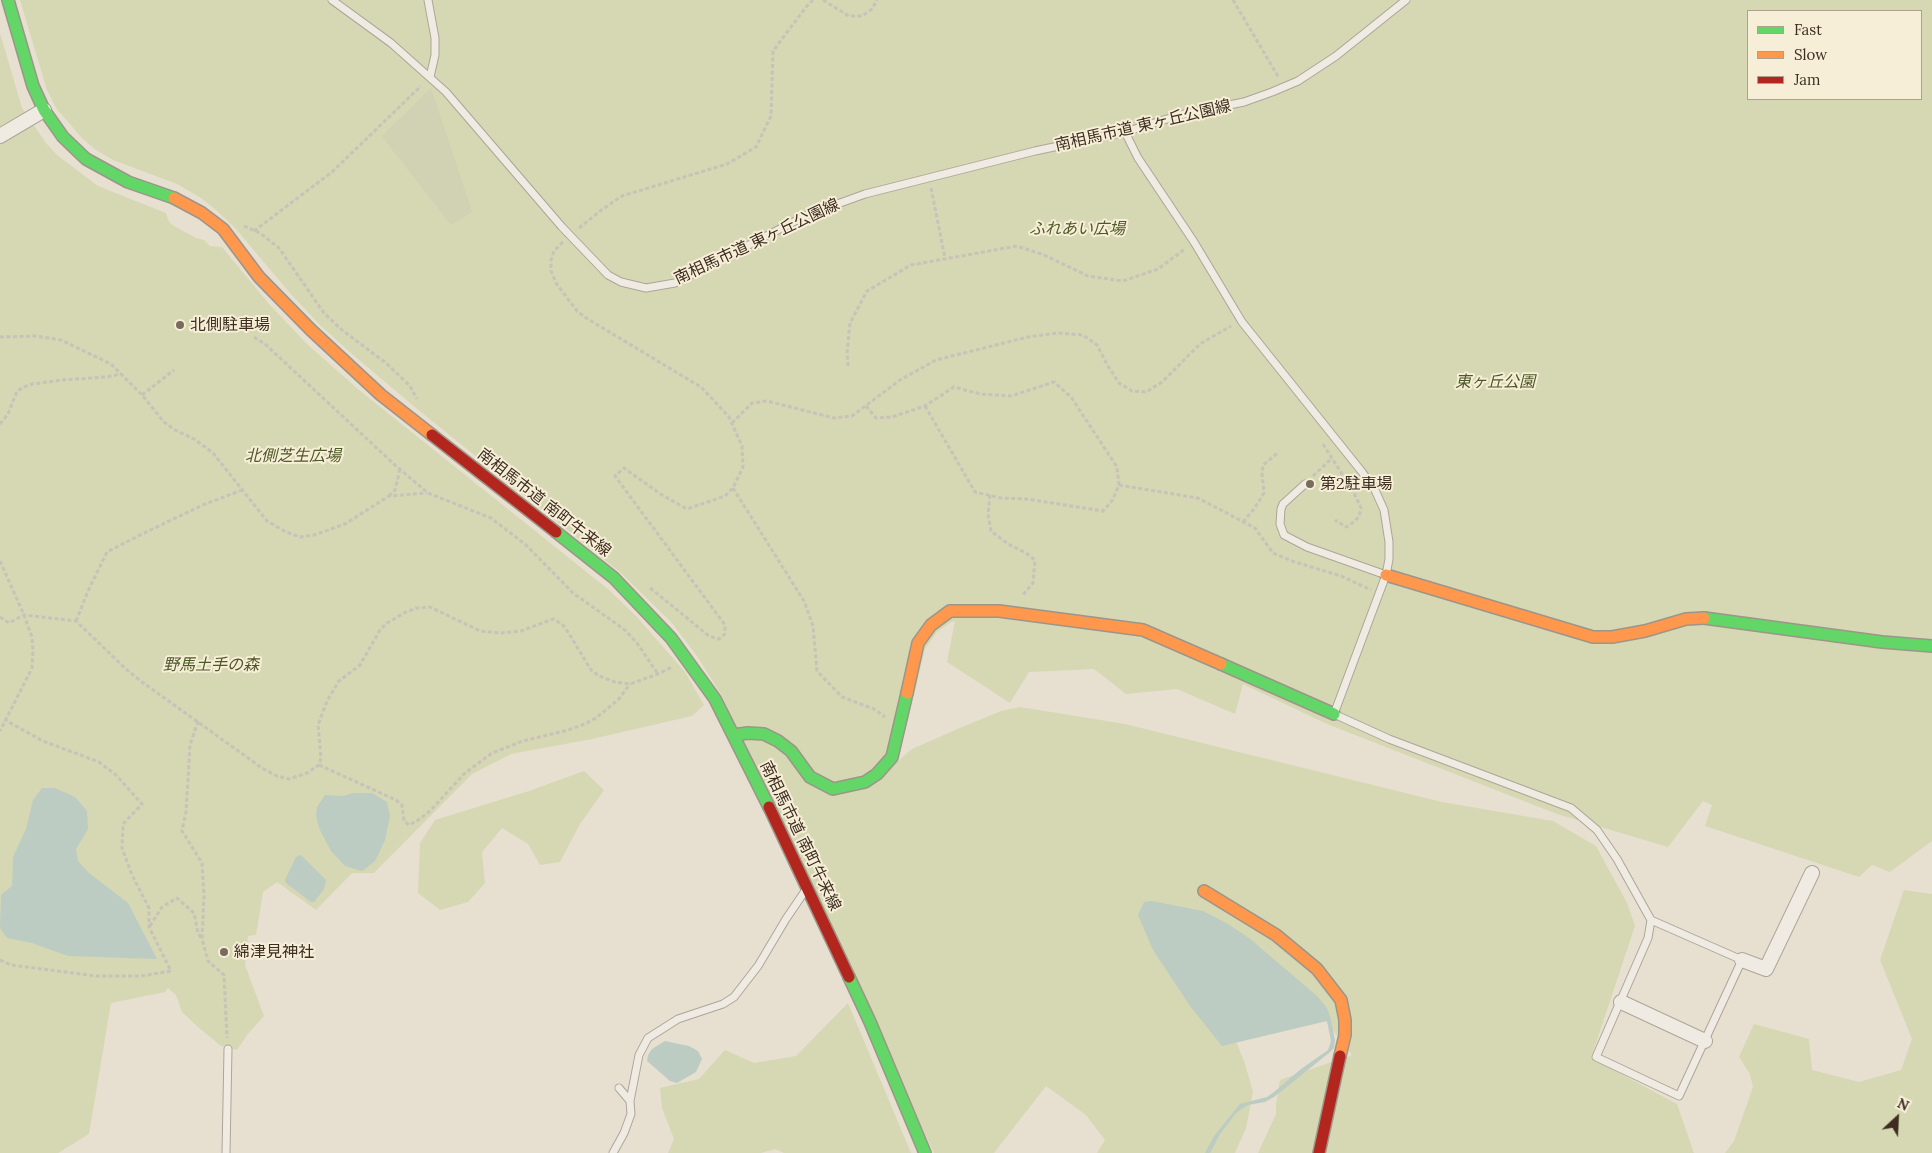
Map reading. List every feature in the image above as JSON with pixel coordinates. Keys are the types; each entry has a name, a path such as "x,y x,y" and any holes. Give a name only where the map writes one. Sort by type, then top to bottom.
{"street":[{"name":"南相馬市道 南町牛来線","path":"8,0 33,86 44,110 63,138 86,159 128,182 175,198 202,213 224,231 259,277 311,330 381,395 614,578 659,624 686,658 714,699 753,773 870,1022 926,1153"},
{"path":"0,136 44,110"},
{"path":"1386,575 1593,637 1612,637 1645,631 1686,619 1700,617 1882,642 1932,646"},
{"path":"733,735 748,733 764,734 778,741 790,751 810,777 833,789 865,782 877,774 892,757 918,643 931,624 950,611 1004,612 1143,630 1334,714"},
{"path":"1742,960 1766,969 1812,873"},
{"path":"1204,891 1276,936 1317,969 1341,1000 1345,1020 1345,1035 1319,1153"},
{"path":"1621,1002 1705,1041"}],"lane":[{"name":"南相馬市道 東ヶ丘公園線","path":"332,0 391,43 446,92 562,227 572,235 608,275 621,282 635,286 655,287 675,283 768,234 830,206 865,194 1034,152 1125,132 1180,115 1244,102 1285,87 1310,74 1336,56 1406,0"},
{"path":"428,0 435,38 435,55 430,77"},
{"path":"1125,132 1138,158 1194,242 1242,322 1375,490 1384,510 1389,542 1389,559 1386,575 1334,714 1389,739 1571,808 1597,830 1617,859 1651,920 1742,960 1679,1096 1596,1057 1648,938 1651,920"},
{"path":"1305,484 1283,504 1280,524 1284,535 1307,547 1386,575"},
{"path":"613,1153 624,1133 631,1114 630,1101 639,1055 648,1038 678,1018 723,1004 734,996 758,966 790,912 807,888"},
{"path":"226,1153 228,1049"},
{"path":"619,1088 630,1101"}],"path":[{"path":"648,586 709,636 719,640 725,634 725,625 615,476 624,468 687,510 725,496 733,488 743,467 742,446 729,416 701,387 586,318 577,310 556,283 551,271 551,260 554,251 605,207 622,196 727,164 756,147 771,116 773,51 813,0"},
{"path":"823,0 849,16 862,16 872,9 877,0"},
{"path":"1233,0 1285,87"},
{"path":"254,231 332,172 430,77"},
{"path":"926,179 933,193 945,258"},
{"path":"224,231 239,223 270,240 280,248 324,313 342,330 386,363 401,377 410,386 419,403"},
{"path":"848,366 847,352 850,323 867,291 911,265 1017,246 1044,255 1088,276 1123,281 1158,269 1194,242"},
{"path":"732,423 752,402 767,401 834,418 852,416 900,380 936,360 1028,337 1058,333 1083,335 1097,345 1119,383 1132,391 1146,392 1162,382 1200,344 1242,322"},
{"path":"0,337 35,336 61,340 111,364 170,426 194,439 213,453 267,521 286,532 300,537 314,535 345,524 388,496 394,490 400,470"},
{"path":"254,336 265,344 400,470 428,493 490,518 520,540 574,593 625,630 637,643 658,674"},
{"path":"142,395 174,370"},
{"path":"0,424 8,414 17,391 24,387 55,380 106,377 122,374"},
{"path":"866,406 876,418 892,417 925,406 954,387 980,394 1011,396 1054,382 1071,397 1117,467 1119,485 1112,501 1103,511 975,492 925,406"},
{"path":"1322,422 1316,433 1354,493 1361,508 1359,517 1346,527 1335,520"},
{"path":"1322,468 1343,449"},
{"path":"1243,522 1264,493 1263,465 1279,452"},
{"path":"1119,485 1198,498 1255,528 1273,553 1341,576 1380,594"},
{"path":"733,488 804,601 813,626 817,671 842,697 874,709 888,720 901,723"},
{"path":"76,621 107,552 186,513 242,490"},
{"path":"388,496 428,493"},
{"path":"990,495 988,514 992,531 1008,544 1035,560 1033,583 1022,596 1010,599 1004,612"},
{"path":"0,561 24,615 33,644 32,668 0,731"},
{"path":"0,617 9,623 24,615 76,621 127,670 262,768 277,776 289,779 307,773 319,765 321,758 318,725 339,681 360,665 380,630 387,623 417,608 430,607 480,631 502,633 521,631 553,620 562,624 586,662 599,676 615,682 630,684 658,674 686,658"},
{"path":"319,765 396,800 402,805 404,821 409,824 417,821 430,811 465,773 492,753 523,741 585,724 596,718 619,698 630,684"},
{"path":"0,960 11,965 96,976 141,976 171,971 150,927 149,908 132,874 122,848 123,824 142,804 116,775 99,762 44,741 5,720"},
{"path":"198,721 190,745 186,812 182,831 202,863 204,896 202,939 208,961 224,975 228,1049"},
{"path":"150,927 162,907 177,898 194,913 198,933 202,939"}],"green space":[{"name":"東ヶ丘公園","path":"20,0 1932,0 1932,841 1890,872 1872,865 1859,877 1705,826 1712,805 1703,801 1668,847 1557,814 1327,724 1243,684 1235,714 1177,689 1126,694 1094,669 1029,672 1010,703 947,662 955,621 951,622 937,632 925,649 898,761 912,749 1001,711 1020,707 1125,724 1442,802 1553,821 1596,846 1627,903 1635,926 1591,1058 1677,1104 1694,1153 1258,1153 1276,1114 1280,1080 1352,1055 1314,1006 1229,1023 1245,1064 1253,1092 1246,1128 1235,1153 1097,1153 1105,1140 1086,1115 1046,1086 994,1153 934,1153 722,696 697,656 672,623 621,573 416,408 321,326 289,292 236,229 216,210 201,198 177,184 113,160 96,150 82,138 56,108 47,90"},
{"path":"0,33 22,108 46,143 57,155 98,186 166,213 169,222 174,226 196,238 204,240 210,246 222,247 269,304 307,344 359,390 609,590 636,616 685,672 704,705 692,716 592,739 511,754 472,774 374,873 352,873 316,910 277,882 263,892 256,935 248,936 245,965 264,1016 237,1050 221,1046 198,1027 182,1012 176,995 168,988 165,992 111,1003 89,1134 58,1153 0,1153"},
{"path":"431,88 472,212 451,225 382,136"},
{"path":"584,771 604,790 580,824 560,862 540,865 528,844 502,828 482,852 485,883 468,902 440,910 418,893 420,843 435,820 529,791"},
{"path":"1904,890 1932,894 1932,1153 1725,1153 1734,1141 1753,1087 1750,1074 1739,1057 1754,1024 1809,1039 1812,1070 1859,1082 1901,1070 1912,1039 1880,960"},
{"path":"848,1003 911,1153 784,1153 775,1149 761,1153 668,1153 674,1139 662,1108 660,1088 699,1079 725,1050 754,1063 796,1056"}],"shaded area":[{"path":"42,788 55,788 75,797 87,811 88,829 76,849 78,861 89,873 128,903 157,959 68,956 32,943 7,938 0,928 1,895 12,886 13,857 26,829 33,800"},
{"path":"353,793 372,793 387,802 390,816 385,840 375,861 362,871 345,866 331,851 320,830 316,816 317,807 325,795 343,796"},
{"path":"301,855 326,880 324,889 314,902 311,902 286,883 285,880 296,857"},
{"path":"1152,901 1203,911 1228,924 1249,938 1317,996 1327,1008 1331,1020 1335,1041 1334,1048 1274,1097 1265,1102 1248,1105 1237,1112 1220,1134 1210,1153 1205,1153 1214,1136 1240,1104 1267,1097 1328,1050 1331,1041 1327,1021 1222,1046 1190,1006 1153,950 1138,915 1144,902"},
{"path":"665,1041 689,1046 698,1051 702,1059 696,1072 677,1083 670,1081 647,1061 652,1049"}],"traffic: fast":[{"path":"8,0 33,86 44,110 63,137 86,159 128,182 174,198"},
{"path":"556,532 614,578 671,638 715,699 769,807"},
{"path":"1704,618 1882,642 1932,646"},
{"path":"1221,664 1334,714"},
{"path":"733,735 748,733 764,734 778,741 791,751 810,777 833,789 865,782 877,774 892,757 907,693"},
{"path":"849,977 925,1153"}],"traffic: slow":[{"path":"174,198 202,213 223,229 259,277 311,330 381,395 432,435"},
{"path":"1386,575 1593,637 1612,637 1645,631 1686,619 1704,618"},
{"path":"907,693 918,643 931,625 950,611 999,611 1143,630 1221,664"},
{"path":"1204,891 1276,935 1317,969 1341,1000 1345,1020 1345,1035 1340,1056"}],"traffic: jam":[{"path":"432,435 556,532"},
{"path":"769,807 849,977"},
{"path":"1319,1153 1340,1056"}],"place":[{"name":"北側駐車場","path":"180,325"},
{"name":"第2駐車場","path":"1310,484"},
{"name":"綿津見神社","path":"224,952"}],"park label":[{"name":"ふれあい広場","path":"1077,229"},
{"name":"北側芝生広場","path":"293,456"},
{"name":"野馬土手の森","path":"211,665"}]}
